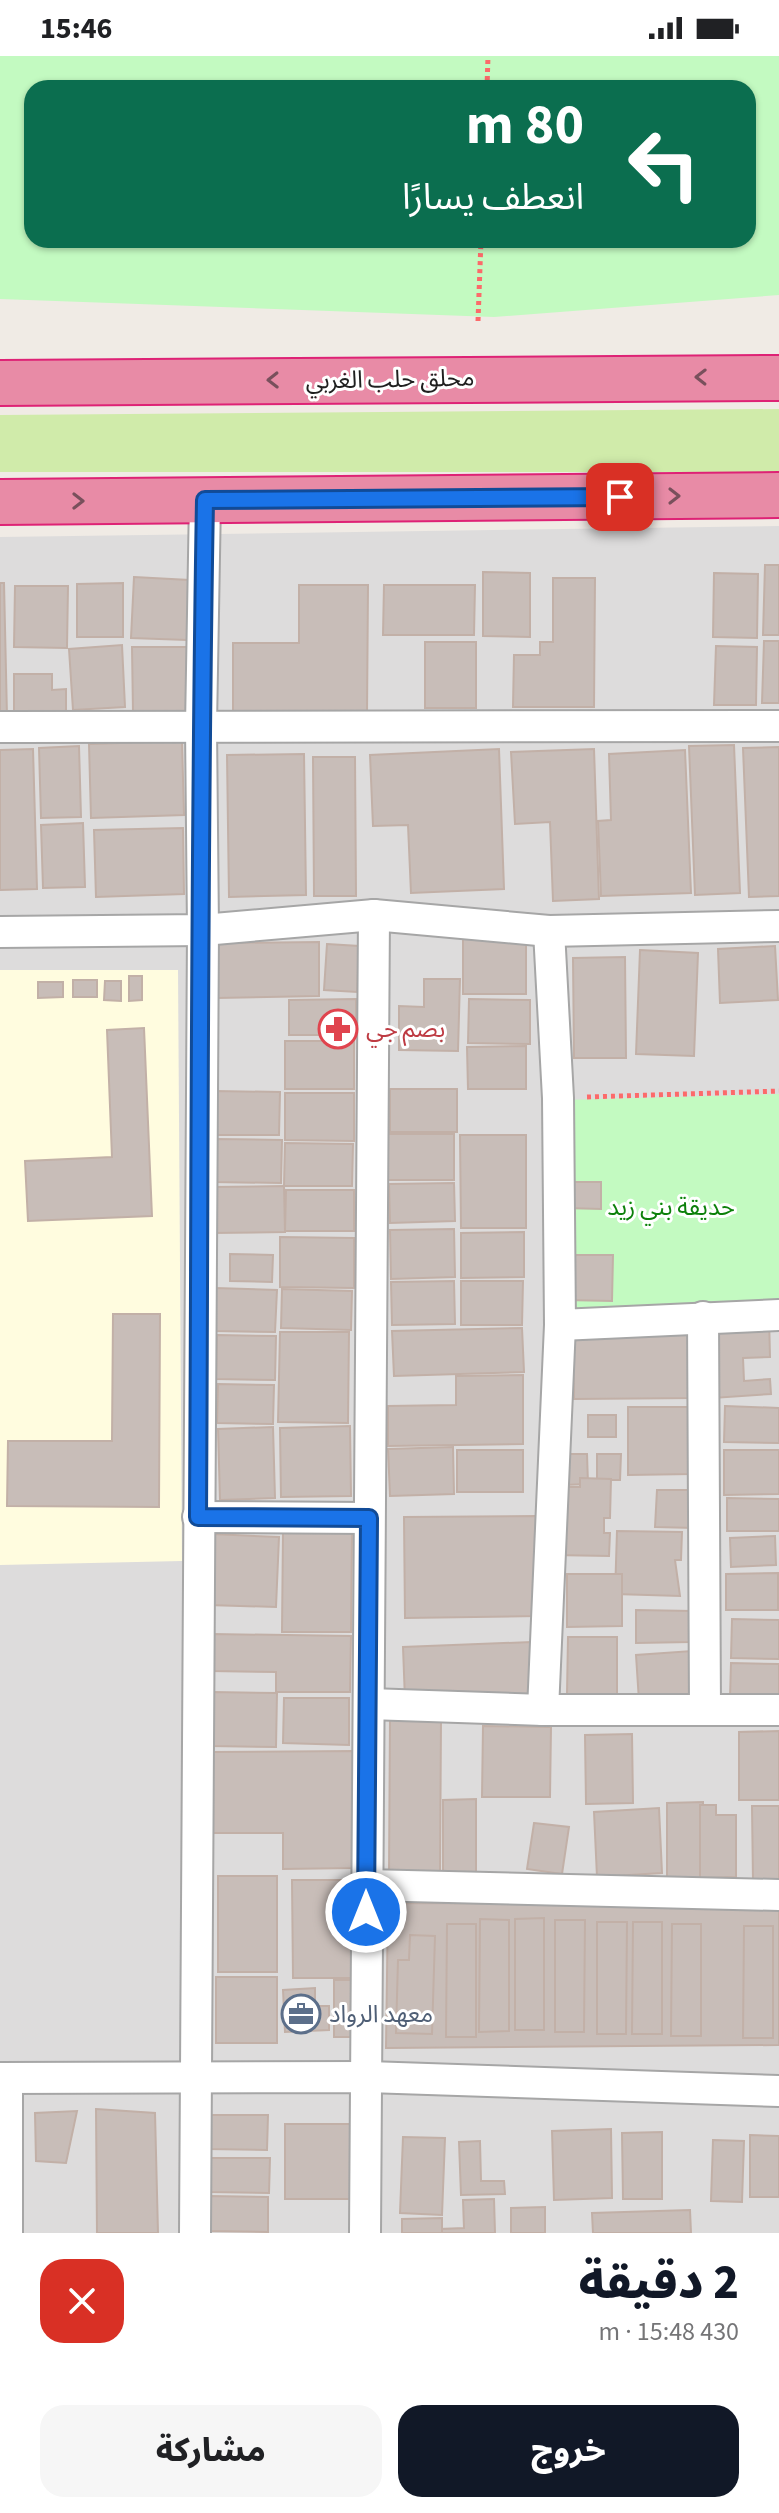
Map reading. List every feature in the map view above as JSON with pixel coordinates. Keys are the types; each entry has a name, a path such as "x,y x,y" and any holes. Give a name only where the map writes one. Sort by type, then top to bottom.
{"highway":[{"name":"محلق حلب الغربي","path":"0,383 779,378"},
{"path":"0,502 779,495"}],"street":[{"path":"195,2233 203,930 201,726 205,500"},
{"path":"0,727 779,726"},
{"path":"365,2233 374,915"},
{"path":"0,932 203,930 374,915 549,931 779,926"},
{"path":"543,1710 560,1325 558,1098 549,931"},
{"path":"560,1325 779,1315"},
{"path":"703,1317 705,1709"},
{"path":"198,1517 369,1518"},
{"path":"369,1704 543,1710 779,1710"},
{"path":"366,1885 779,1895"},
{"path":"7,2233 3,2078 198,2075 368,2077 779,2091"}],"path":[{"path":"487,80 488,56"},
{"path":"478,321 481,248"},
{"path":"558,1098 779,1091"}],"shaded area":[{"path":"779,526 779,2233 0,2233 0,537"},
{"path":"0,970 178,970 182,1561 0,1565"}],"green space":[{"path":"0,56 779,56 779,295 494,317 0,299"},
{"path":"779,409 779,472 0,472 0,415"},
{"name":"حديقة بني زيد","path":"779,1094 779,1314 564,1322 562,1100"}],"building":[{"path":"765,565 779,565 779,635 763,635"},
{"path":"483,572 530,573 530,637 483,636"},
{"path":"714,573 758,574 757,638 713,637"},
{"path":"134,577 189,580 187,640 131,638"},
{"path":"553,578 595,578 594,707 513,707 514,655 540,655 540,642 553,642"},
{"path":"0,583 4,583 7,716 0,716"},
{"path":"123,583 123,637 77,637 77,584"},
{"path":"299,585 368,585 367,715 233,715 233,643 299,643"},
{"path":"384,585 475,585 474,635 383,635"},
{"path":"15,586 68,586 67,648 14,647"},
{"path":"764,641 779,641 779,703 762,703"},
{"path":"425,642 476,642 476,708 425,708"},
{"path":"122,645 125,707 73,710 69,649"},
{"path":"716,646 757,647 756,705 714,705"},
{"path":"132,647 191,647 191,711 133,712"},
{"path":"14,674 52,674 52,690 66,689 66,719 14,720"},
{"path":"182,741 184,815 91,818 89,744"},
{"path":"734,745 740,893 695,895 689,746"},
{"path":"79,746 81,817 41,818 39,748"},
{"path":"779,747 779,896 749,897 743,748"},
{"path":"33,749 37,889 0,890 0,750"},
{"path":"499,749 504,889 411,893 408,825 373,826 370,755"},
{"path":"594,749 599,899 553,901 550,822 515,824 511,752"},
{"path":"685,750 691,893 601,896 598,821 611,820 609,754"},
{"path":"304,754 306,895 229,897 227,755"},
{"path":"313,757 355,757 356,896 314,896"},
{"path":"83,823 85,887 43,888 41,825"},
{"path":"183,828 184,894 96,897 94,830"},
{"path":"463,939 526,939 526,994 463,994"},
{"path":"319,942 319,996 217,998 217,943"},
{"path":"327,944 359,946 357,992 324,990"},
{"path":"775,946 778,1000 720,1003 718,949"},
{"path":"640,950 698,953 694,1056 636,1054"},
{"path":"625,957 626,1058 574,1058 573,958"},
{"path":"129,976 142,976 142,1000 129,1001"},
{"path":"424,979 460,979 458,1051 399,1050 399,1006 424,1007"},
{"path":"73,980 97,980 97,997 73,997"},
{"path":"105,981 121,981 121,1001 104,1000"},
{"path":"38,982 63,982 63,997 38,998"},
{"path":"356,999 356,1035 289,1035 289,1000"},
{"path":"469,999 530,1000 530,1044 468,1043"},
{"path":"144,1028 152,1216 28,1221 25,1161 112,1157 107,1030"},
{"path":"285,1041 354,1041 354,1089 285,1089"},
{"path":"526,1046 526,1089 468,1089 467,1047"},
{"path":"390,1089 457,1089 457,1132 390,1132"},
{"path":"215,1091 280,1092 279,1135 214,1135"},
{"path":"285,1093 354,1093 354,1141 285,1140"},
{"path":"388,1134 454,1134 454,1180 388,1180"},
{"path":"460,1135 526,1135 526,1228 461,1228"},
{"path":"214,1139 282,1140 281,1183 213,1182"},
{"path":"285,1143 353,1144 352,1186 284,1186"},
{"path":"566,1182 601,1182 601,1209 565,1208"},
{"path":"454,1183 455,1221 390,1223 389,1184"},
{"path":"284,1186 285,1232 212,1233 212,1187"},
{"path":"286,1190 354,1190 354,1231 285,1231"},
{"path":"454,1229 455,1277 391,1279 390,1230"},
{"path":"524,1232 524,1277 461,1278 461,1233"},
{"path":"280,1237 354,1238 354,1288 280,1287"},
{"path":"230,1254 273,1255 272,1282 230,1281"},
{"path":"566,1255 613,1255 612,1301 566,1300"},
{"path":"454,1281 455,1324 392,1325 391,1282"},
{"path":"461,1281 523,1281 522,1325 461,1325"},
{"path":"215,1288 277,1290 275,1332 214,1331"},
{"path":"282,1289 352,1291 351,1330 281,1328"},
{"path":"113,1314 160,1314 159,1507 7,1506 8,1441 112,1441"},
{"path":"769,1316 770,1357 743,1358 744,1381 770,1379 771,1394 713,1398 712,1317"},
{"path":"694,1323 695,1398 574,1399 573,1325"},
{"path":"522,1328 524,1372 394,1376 392,1331"},
{"path":"280,1332 349,1332 348,1423 278,1422"},
{"path":"217,1335 276,1336 275,1380 216,1379"},
{"path":"523,1375 523,1444 388,1446 388,1406 456,1405 456,1376"},
{"path":"218,1384 274,1385 273,1424 217,1423"},
{"path":"725,1406 779,1408 779,1443 724,1442"},
{"path":"628,1407 692,1407 692,1474 628,1475"},
{"path":"588,1415 616,1415 616,1437 588,1437"},
{"path":"350,1426 351,1496 281,1497 280,1428"},
{"path":"273,1427 275,1498 220,1500 218,1429"},
{"path":"453,1447 454,1494 390,1496 388,1449"},
{"path":"457,1450 523,1450 523,1492 457,1492"},
{"path":"724,1450 779,1450 779,1494 724,1495"},
{"path":"563,1454 587,1454 588,1484 564,1485"},
{"path":"597,1454 621,1454 620,1480 597,1480"},
{"path":"580,1478 611,1479 610,1518 604,1518 604,1533 610,1533 609,1556 553,1555 554,1487 580,1487"},
{"path":"657,1490 695,1490 695,1528 655,1527"},
{"path":"727,1498 779,1499 779,1531 727,1531"},
{"path":"536,1516 537,1616 405,1618 404,1517"},
{"path":"617,1531 682,1532 681,1560 675,1560 680,1596 615,1594"},
{"path":"283,1532 352,1533 351,1632 282,1632"},
{"path":"211,1534 279,1537 276,1607 208,1605"},
{"path":"775,1536 776,1565 731,1567 730,1538"},
{"path":"778,1573 778,1610 726,1610 726,1574"},
{"path":"567,1574 622,1574 622,1626 567,1627"},
{"path":"636,1610 691,1611 690,1642 636,1643"},
{"path":"732,1619 779,1620 779,1659 731,1658"},
{"path":"212,1634 351,1636 350,1692 276,1692 276,1672 211,1671"},
{"path":"568,1637 617,1637 617,1694 567,1694"},
{"path":"531,1642 532,1695 405,1700 403,1647"},
{"path":"692,1651 695,1698 639,1701 636,1655"},
{"path":"731,1663 779,1664 779,1699 730,1698"},
{"path":"212,1692 277,1693 276,1747 211,1746"},
{"path":"284,1698 349,1698 349,1745 283,1743"},
{"path":"390,1719 441,1719 440,1876 389,1876"},
{"path":"483,1726 551,1727 550,1797 482,1797"},
{"path":"779,1731 779,1800 739,1800 739,1732"},
{"path":"632,1734 633,1803 586,1804 585,1735"},
{"path":"354,1751 355,1868 283,1869 283,1833 212,1833 212,1752"},
{"path":"476,1799 476,1880 443,1881 443,1800"},
{"path":"703,1802 703,1878 667,1878 667,1803"},
{"path":"700,1805 716,1805 716,1815 736,1815 736,1877 700,1878"},
{"path":"752,1806 779,1806 779,1881 753,1881"},
{"path":"659,1808 662,1873 597,1877 594,1812"},
{"path":"534,1823 569,1827 562,1874 527,1869"},
{"path":"218,1876 277,1876 277,1972 218,1972"},
{"path":"292,1880 369,1880 368,1978 293,1978"},
{"path":"388,1903 779,1905 779,2045 386,2048"},
{"path":"544,1918 544,2030 515,2030 515,1919"},
{"path":"480,1919 509,1920 509,2031 479,2032"},
{"path":"555,1920 585,1920 584,2032 555,2032"},
{"path":"597,1922 627,1922 626,2034 597,2034"},
{"path":"633,1922 662,1922 662,2034 632,2034"},
{"path":"447,1924 476,1924 476,2037 446,2037"},
{"path":"672,1924 701,1924 701,2036 671,2036"},
{"path":"744,1926 773,1926 773,2038 743,2038"},
{"path":"410,1935 435,1936 432,2034 396,2033 398,1960 409,1960"},
{"path":"216,1977 277,1977 277,2043 216,2043"},
{"path":"334,1980 352,1980 351,1993 360,1993 359,2037 334,2037"},
{"path":"315,1988 315,2006 329,2006 329,2030 285,2032 283,1990"},
{"path":"96,2109 155,2113 158,2233 97,2233"},
{"path":"77,2111 66,2163 36,2161 35,2113"},
{"path":"208,2115 268,2115 267,2150 208,2149"},
{"path":"285,2124 355,2124 355,2199 285,2199"},
{"path":"611,2129 612,2198 554,2200 552,2131"},
{"path":"662,2132 662,2199 623,2199 622,2133"},
{"path":"750,2135 779,2136 779,2197 750,2197"},
{"path":"403,2137 445,2138 442,2215 400,2213"},
{"path":"713,2140 744,2141 742,2202 711,2201"},
{"path":"480,2141 481,2181 504,2181 505,2194 461,2195 459,2142"},
{"path":"210,2158 270,2158 269,2193 210,2192"},
{"path":"209,2196 268,2197 268,2232 208,2231"},
{"path":"494,2199 495,2233 440,2233 440,2229 464,2228 463,2200"},
{"path":"545,2207 545,2233 511,2233 511,2208"},
{"path":"690,2210 691,2233 593,2233 592,2213"},
{"path":"442,2218 442,2233 402,2233 402,2219"}],"place":[{"name":"بصم جي","path":"338,1029"},
{"name":"معهد الرواد","path":"301,2014"}],"route":[{"path":"366,1912 369,1518 198,1517 203,930 201,726 205,500 620,497"}]}
